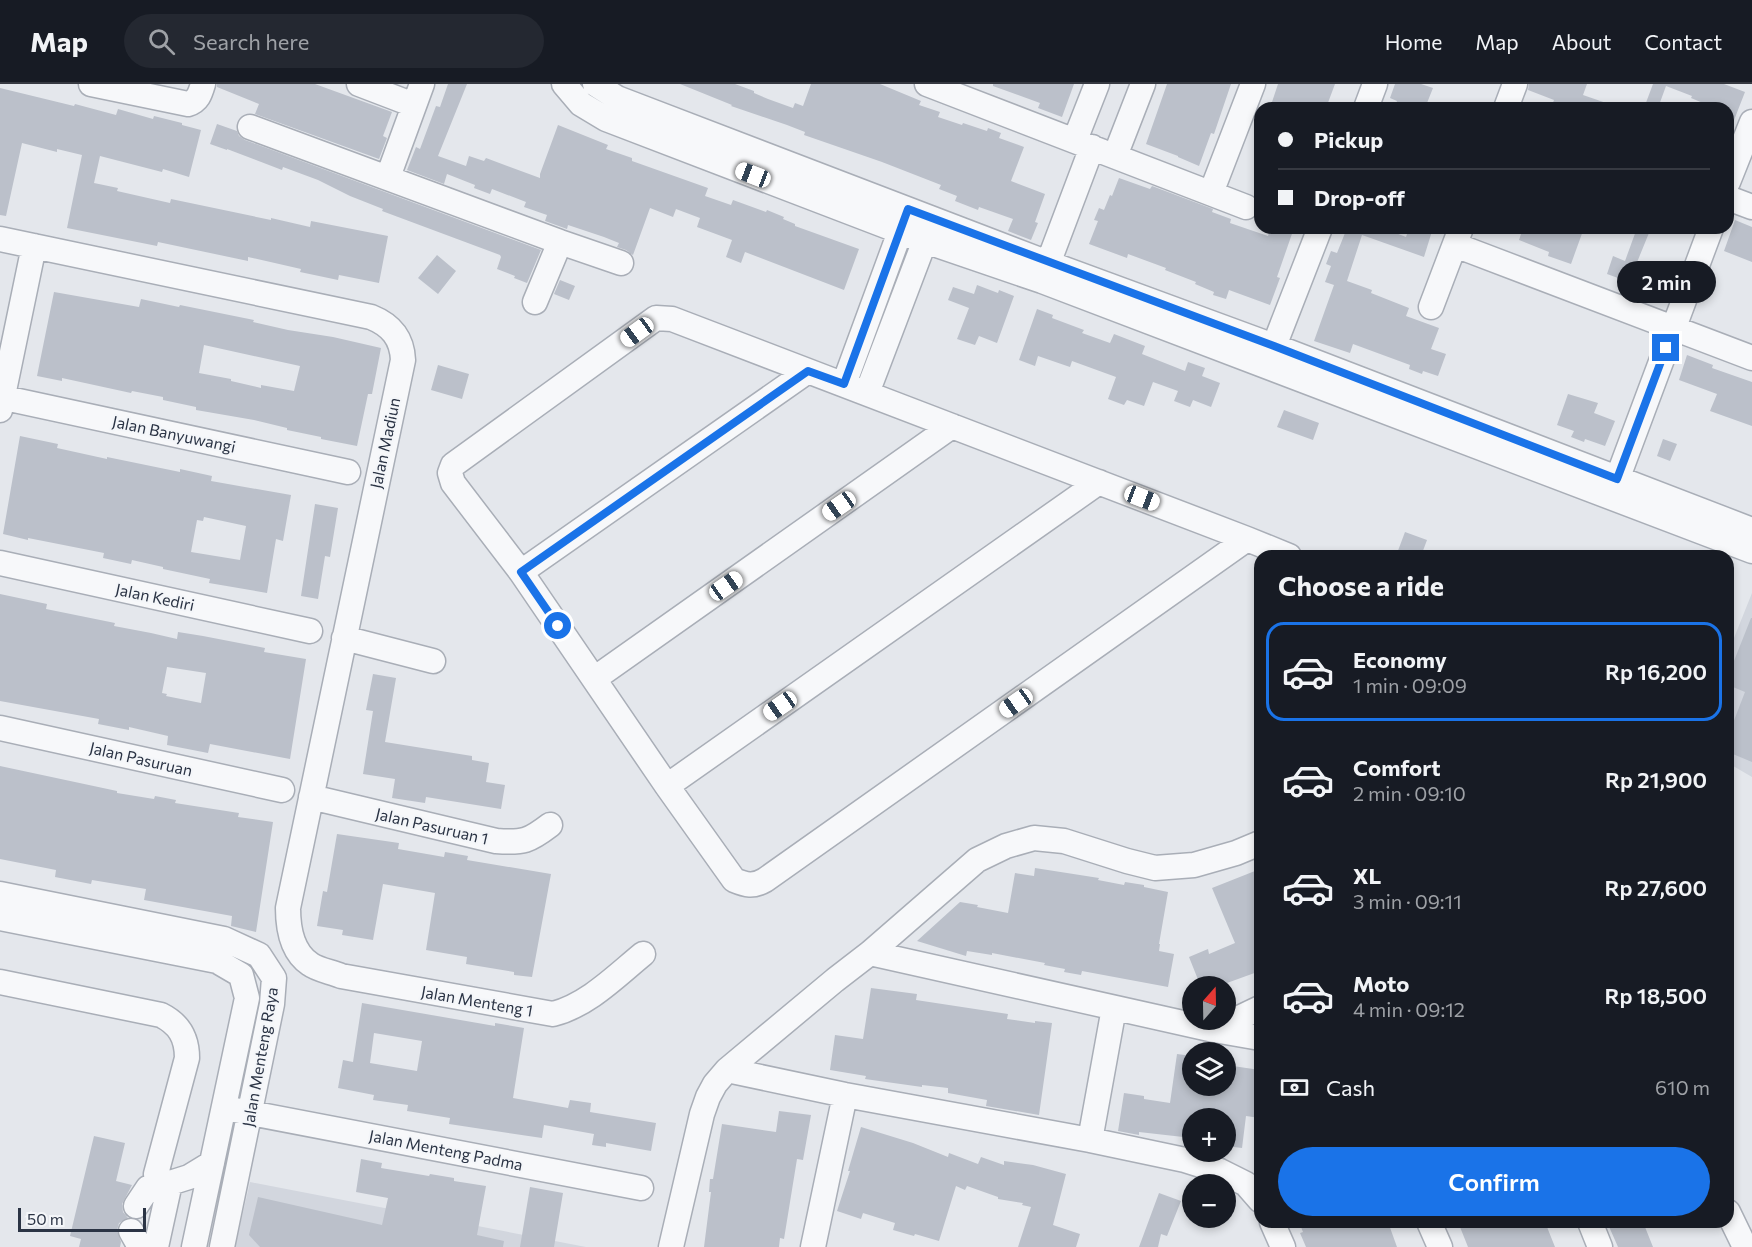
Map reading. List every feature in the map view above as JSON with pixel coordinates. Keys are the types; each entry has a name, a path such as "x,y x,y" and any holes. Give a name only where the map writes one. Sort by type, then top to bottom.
{"street":[{"path":"91,84 188,104 195,102 198,98 203,84"},
{"path":"359,84 418,94 387,177"},
{"path":"564,84 581,104 606,119 904,220"},
{"path":"595,84 617,98 904,220 1270,356 1614,489 1752,551"},
{"path":"927,84 1246,207"},
{"path":"1045,272 1083,144 1097,84"},
{"path":"1115,156 1143,84"},
{"path":"1211,193 1253,84"},
{"path":"1368,102 1375,84"},
{"path":"1508,102 1515,84"},
{"path":"1734,167 1752,122"},
{"path":"250,127 621,263"},
{"path":"1734,200 1752,207"},
{"path":"844,384 904,220"},
{"path":"867,393 929,230"},
{"path":"1270,356 1318,234"},
{"path":"1614,489 1709,234"},
{"path":"1431,307 1458,237 1673,328 1752,358"},
{"name":"Jalan Madiun","path":"0,239 371,317 393,330 399,337 403,348 403,360 288,908 288,925 300,953"},
{"path":"535,302 560,242"},
{"path":"1,401 34,246"},
{"path":"1247,538 765,880 755,885 746,885 734,880 521,572 453,483 450,473 453,465 656,318 672,319 1247,538 1275,550"},
{"path":"521,572 808,371"},
{"name":"Jalan Banyuwangi","path":"1,401 348,472"},
{"path":"594,679 952,426"},
{"path":"667,786 1099,482"},
{"path":"1614,489 1752,530"},
{"name":"Jalan Kediri","path":"0,563 310,631"},
{"path":"344,638 433,662"},
{"name":"Jalan Pasuruan","path":"0,728 282,790"},
{"name":"Jalan Pasuruan 1","path":"311,797 496,841 511,842 532,839 550,825"},
{"path":"671,1247 702,1114 715,1084 727,1070 870,953 977,861 1006,846 1034,838 1064,841 1155,868 1194,865 1254,846"},
{"name":"Jalan Menteng Raya","path":"0,894 224,939 259,955 274,978 272,1004 222,1247"},
{"name":"Jalan Menteng Raya","path":"0,918 217,961 241,975 247,998 194,1247"},
{"name":"Jalan Menteng 1","path":"300,953 310,964 341,976 553,1014 567,1010 586,999 643,954"},
{"path":"870,953 1182,1023"},
{"path":"0,981 161,1015 178,1026 187,1048 187,1058 156,1174 164,1185 156,1247"},
{"path":"1089,1140 1114,1008"},
{"path":"1236,1019 1254,1011"},
{"path":"1214,1030 1254,1037"},
{"path":"727,1070 1185,1160 1220,1171 1246,1184 1254,1193"},
{"path":"813,1247 845,1095"},
{"name":"Jalan Menteng Padma","path":"223,1108 641,1188"},
{"path":"136,1206 148,1188 189,1177 212,1163"},
{"path":"1275,1228 1283,1247"},
{"path":"1432,1228 1440,1247"},
{"path":"1592,1228 1600,1247"}],"shaded area":[{"path":"1752,593 1752,777 1734,766 1734,638"},
{"path":"250,1182 586,1247 235,1247"}],"building":[{"path":"217,84 315,84 392,112 383,136 387,138 379,159 255,114 259,104 217,87"},
{"path":"448,84 467,84 438,156 466,166 469,156 484,161 486,158 540,178 558,125 608,145 606,149 632,158 632,161 708,188 705,196 731,205 733,200 766,212 767,210 784,217 783,219 795,226 859,249 844,290 745,252 741,263 726,257 732,240 697,227 700,218 676,209 673,217 650,208 633,255 617,247 619,243 604,237 568,225 567,229 545,221 547,215 524,207 526,202 492,189 490,194 474,188 475,185 447,174 444,184 407,170 416,147 420,149 436,106 440,107"},
{"path":"680,84 735,84 793,108 795,103 803,106 811,84 880,84 921,101 919,105 940,112 938,117 962,125 963,123 987,131 988,128 1001,133 999,138 1024,147 1011,181 1045,194 1031,240 1008,231 1013,219 955,201 957,196 939,189 941,185 804,135 805,132 731,106"},
{"path":"993,84 1074,84 1062,117 1038,108 1040,103 993,86"},
{"path":"1167,84 1231,84 1214,134 1211,133 1199,166 1146,144"},
{"path":"1278,84 1335,84 1328,102 1272,102"},
{"path":"1395,84 1421,84 1433,88 1427,102 1397,102 1390,98"},
{"path":"1529,84 1587,84 1583,95 1603,102 1553,102 1554,100 1528,90"},
{"path":"1653,84 1724,84 1745,92 1734,120 1734,102 1701,102 1691,98 1692,96 1666,86 1660,102 1646,102"},
{"path":"0,88 116,115 118,109 153,119 154,116 201,130 189,177 163,169 162,172 100,156 94,183 118,188 117,191 170,203 171,199 310,227 311,221 388,236 379,283 339,275 338,280 248,257 248,261 158,242 157,246 67,228 82,155 57,149 57,152 22,143 6,216 0,215"},
{"path":"217,124 237,131 239,136 245,140 541,250 527,283 497,269 500,255 382,211 383,209 318,180 283,167 282,170 210,144"},
{"path":"1119,178 1150,189 1152,186 1213,209 1212,212 1231,219 1230,223 1254,231 1254,234 1268,236 1269,234 1292,234 1270,305 1229,290 1226,299 1213,295 1214,292 1165,270 1166,268 1128,254 1127,258 1089,244 1098,221 1094,220 1099,208 1104,210 1110,195 1112,196"},
{"path":"1735,220 1752,227 1752,262 1724,251 1730,234 1734,234"},
{"path":"1345,234 1398,234 1406,237 1407,234 1431,234 1424,257 1362,235 1347,281 1409,308 1406,316 1439,328 1431,349 1446,354 1438,376 1423,371 1422,374 1409,369 1410,365 1353,344 1350,353 1314,341 1334,285 1325,282 1331,266 1326,264 1331,251 1337,253"},
{"path":"1521,234 1582,234 1571,264 1548,256 1549,252 1519,240"},
{"path":"1635,234 1649,234 1629,282 1607,274 1613,256 1625,261"},
{"path":"437,255 456,271 438,294 418,278"},
{"path":"560,280 575,286 569,300 554,294"},
{"path":"977,285 1014,296 997,343 979,336 975,345 957,339 969,308 948,300 953,287 974,294"},
{"path":"54,292 139,307 141,299 179,307 180,305 254,320 253,322 288,330 381,348 372,394 368,394 357,446 321,439 321,437 254,420 196,410 196,407 163,400 163,397 132,391 131,393 62,378 62,381 37,376","holes":["204,345 300,366 294,391 261,385 261,388 199,373"]},
{"path":"1037,309 1053,315 1052,318 1084,330 1082,333 1110,343 1114,334 1145,346 1142,354 1185,371 1188,362 1205,368 1202,376 1220,383 1211,407 1193,400 1190,407 1174,401 1178,391 1153,382 1144,406 1127,400 1124,405 1108,399 1116,377 1072,361 1070,367 1038,356 1035,366 1019,360"},
{"path":"1687,355 1713,365 1712,368 1752,382 1752,426 1710,411 1717,394 1679,380"},
{"path":"438,365 469,374 462,399 431,390"},
{"path":"1568,394 1598,403 1594,413 1615,421 1605,446 1571,437 1574,431 1557,425"},
{"path":"1284,410 1319,423 1313,440 1277,427"},
{"path":"20,436 58,444 57,448 107,459 107,457 180,472 180,469 212,476 211,481 291,495 283,541 276,539 267,593 209,583 210,579 132,560 131,564 103,558 104,553 3,534","holes":["204,517 246,526 240,560 191,552 197,520 203,521"]},
{"path":"1663,439 1677,444 1670,461 1657,456"},
{"path":"315,504 338,508 330,557 325,556 318,599 301,596"},
{"path":"1405,532 1427,540 1423,550 1398,550"},
{"path":"0,594 47,604 46,609 115,623 114,626 177,639 178,632 203,636 265,648 264,652 306,659 290,759 210,744 208,753 167,745 168,736 129,727 129,730 98,724 99,719 0,701","holes":["167,667 206,673 201,703 166,696 167,694 162,693"]},
{"path":"1752,618 1752,762 1734,754 1734,720 1745,692 1734,687 1734,661"},
{"path":"373,674 396,678 385,742 472,756 472,760 489,763 486,782 505,785 501,809 426,797 425,803 392,798 395,779 363,774 373,711 366,710"},
{"path":"0,766 117,791 117,793 154,799 155,796 176,800 175,803 239,813 238,817 273,822 256,932 231,926 232,916 144,900 146,889 92,880 91,884 55,877 56,870 0,859"},
{"path":"337,834 399,843 398,849 444,857 445,852 468,856 467,860 551,874 532,977 466,964 467,957 426,950 435,893 383,884 373,940 342,935 343,930 317,926 323,891 327,892"},
{"path":"1035,868 1099,878 1098,880 1124,885 1125,882 1144,885 1144,887 1168,892 1159,951 1174,954 1168,987 1082,971 1081,975 1064,972 1065,969 1044,965 1045,963 992,953 992,955 967,951 966,956 917,941 960,902 1008,913 1015,873 1034,876"},
{"path":"1254,871 1254,973 1236,980 1236,976 1197,976 1189,957 1208,949 1209,954 1235,943 1212,888"},
{"path":"871,988 917,994 916,1000 1008,1014 1007,1019 1052,1023 1039,1115 986,1106 987,1100 948,1093 948,1088 922,1085 922,1087 865,1079 866,1076 830,1070 835,1035 863,1039"},
{"path":"362,1003 495,1026 495,1023 524,1028 513,1098 568,1108 570,1100 591,1103 590,1112 656,1123 651,1151 606,1143 606,1147 592,1145 594,1134 544,1125 542,1138 449,1124 450,1118 407,1111 408,1105 373,1100 374,1095 338,1088 343,1060 353,1062","holes":["374,1033 422,1041 417,1071 370,1063"]},
{"path":"1177,1054 1182,1055 1182,1096 1236,1096 1236,1066 1254,1069 1254,1117 1246,1116 1242,1148 1236,1147 1236,1108 1182,1108 1182,1137 1139,1132 1139,1135 1118,1131 1124,1093 1144,1096 1144,1099 1170,1103"},
{"path":"779,1111 811,1115 803,1160 797,1159 784,1239 780,1238 779,1247 704,1247 711,1192 709,1192 710,1179 713,1179 722,1124 776,1132"},
{"path":"861,1127 913,1143 948,1157 949,1153 978,1164 981,1157 1004,1165 1004,1161 1033,1165 1066,1174 1053,1225 1080,1234 1076,1247 1018,1247 1031,1207 1022,1205 1023,1203 998,1199 998,1197 967,1186 965,1190 956,1186 939,1241 893,1230 895,1223 863,1213 861,1219 837,1211"},
{"path":"94,1136 125,1143 116,1181 132,1185 122,1204 123,1212 128,1218 119,1223 117,1230 121,1242 120,1247 79,1247 81,1239 70,1236"},
{"path":"361,1159 382,1163 381,1168 454,1178 454,1181 486,1186 477,1235 504,1241 503,1247 260,1247 249,1235 258,1197 382,1225 388,1198 356,1192"},
{"path":"530,1187 563,1193 554,1247 520,1247"},
{"path":"1159,1193 1181,1201 1167,1236 1161,1234 1158,1247 1139,1247"},
{"path":"1301,1228 1390,1228 1397,1247 1306,1247 1300,1233 1303,1232"},
{"path":"1460,1228 1547,1228 1555,1247 1468,1247"},
{"path":"1610,1228 1645,1228 1653,1247 1618,1247"}],"route":[{"path":"558,626 521,572 808,371 844,384 908,209 1274,346 1617,479 1666,348"}]}
